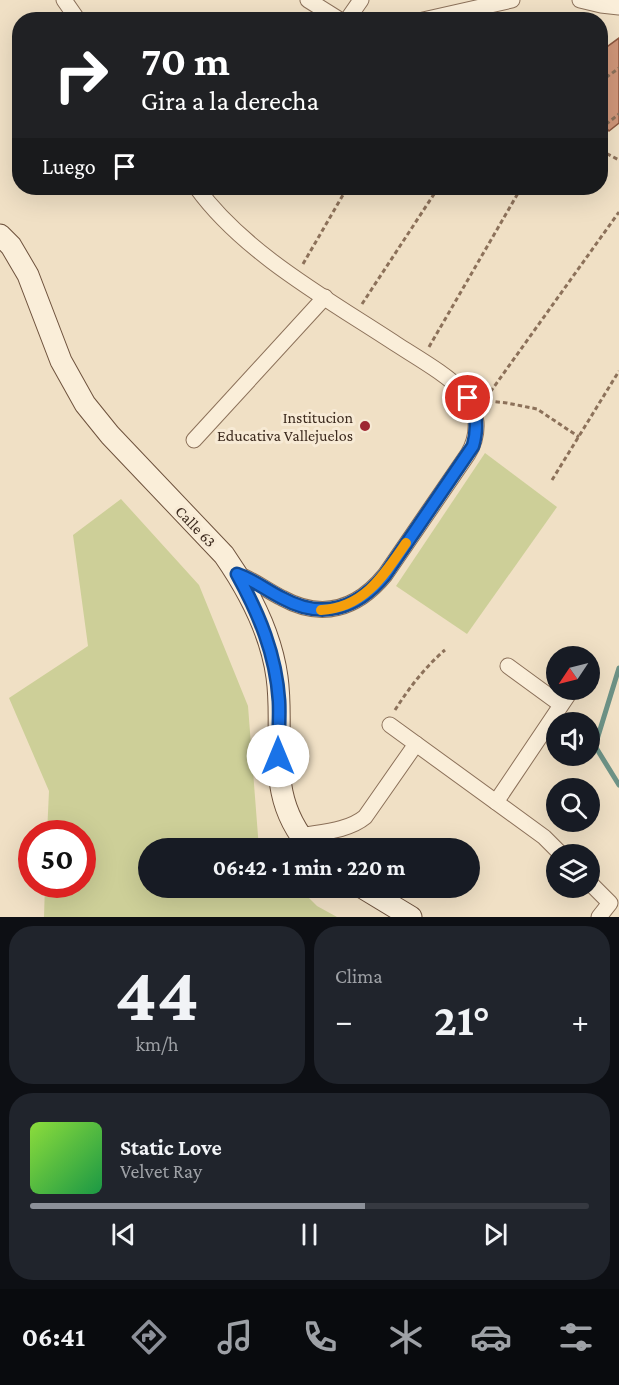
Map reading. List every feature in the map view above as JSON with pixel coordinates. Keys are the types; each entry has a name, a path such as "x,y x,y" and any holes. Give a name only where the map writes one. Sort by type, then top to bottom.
{"main road":[{"name":"Calle 63","path":"0,236 11,246 28,275 61,361 85,404 110,435 224,555 255,606 269,643 277,676 278,762 282,796 289,817 302,838"},
{"path":"380,898 411,917"}],"street":[{"path":"308,0 327,12"},
{"path":"459,12 512,0"},
{"path":"580,0 619,7"},
{"path":"202,195 211,207 261,254 457,386 468,398 475,414 476,436 468,454 377,584 366,594 346,606 324,610 309,609 288,602 249,578 237,574"},
{"path":"194,440 325,297"},
{"path":"508,666 560,704"},
{"path":"496,802 563,700"},
{"path":"390,725 551,844"},
{"path":"316,838 358,822 365,817 416,744"},
{"path":"599,917 610,903 600,893"}],"path":[{"path":"295,276 343,195"},
{"path":"354,316 433,195"},
{"path":"421,360 517,195"},
{"path":"579,437 537,409 484,401 619,212"},
{"path":"552,480 619,371"},
{"path":"390,725 389,718 405,694 432,661 445,650"}],"green space":[{"path":"485,453 557,507 467,634 396,586"},
{"path":"121,499 199,585 248,706 258,838 138,838 138,898 309,898 317,906 337,917 44,917 45,898 96,898 96,820 48,820 49,791 9,698 88,646 73,535"}],"building":[{"path":"619,38 619,123 609,131 608,130 608,46"}],"waterway":[{"path":"619,668 595,746 619,785"}],"slow traffic":[{"path":"321,610 346,606 366,594 385,575 406,543"}],"place":[{"name":"Institucion Educativa Vallejuelos","path":"365,426"}],"route":[{"path":"278,756 277,676 269,643 255,606 237,574 249,578 295,605 309,609 324,610 346,606 366,594 385,575 473,446 477,424 468,398"}]}
